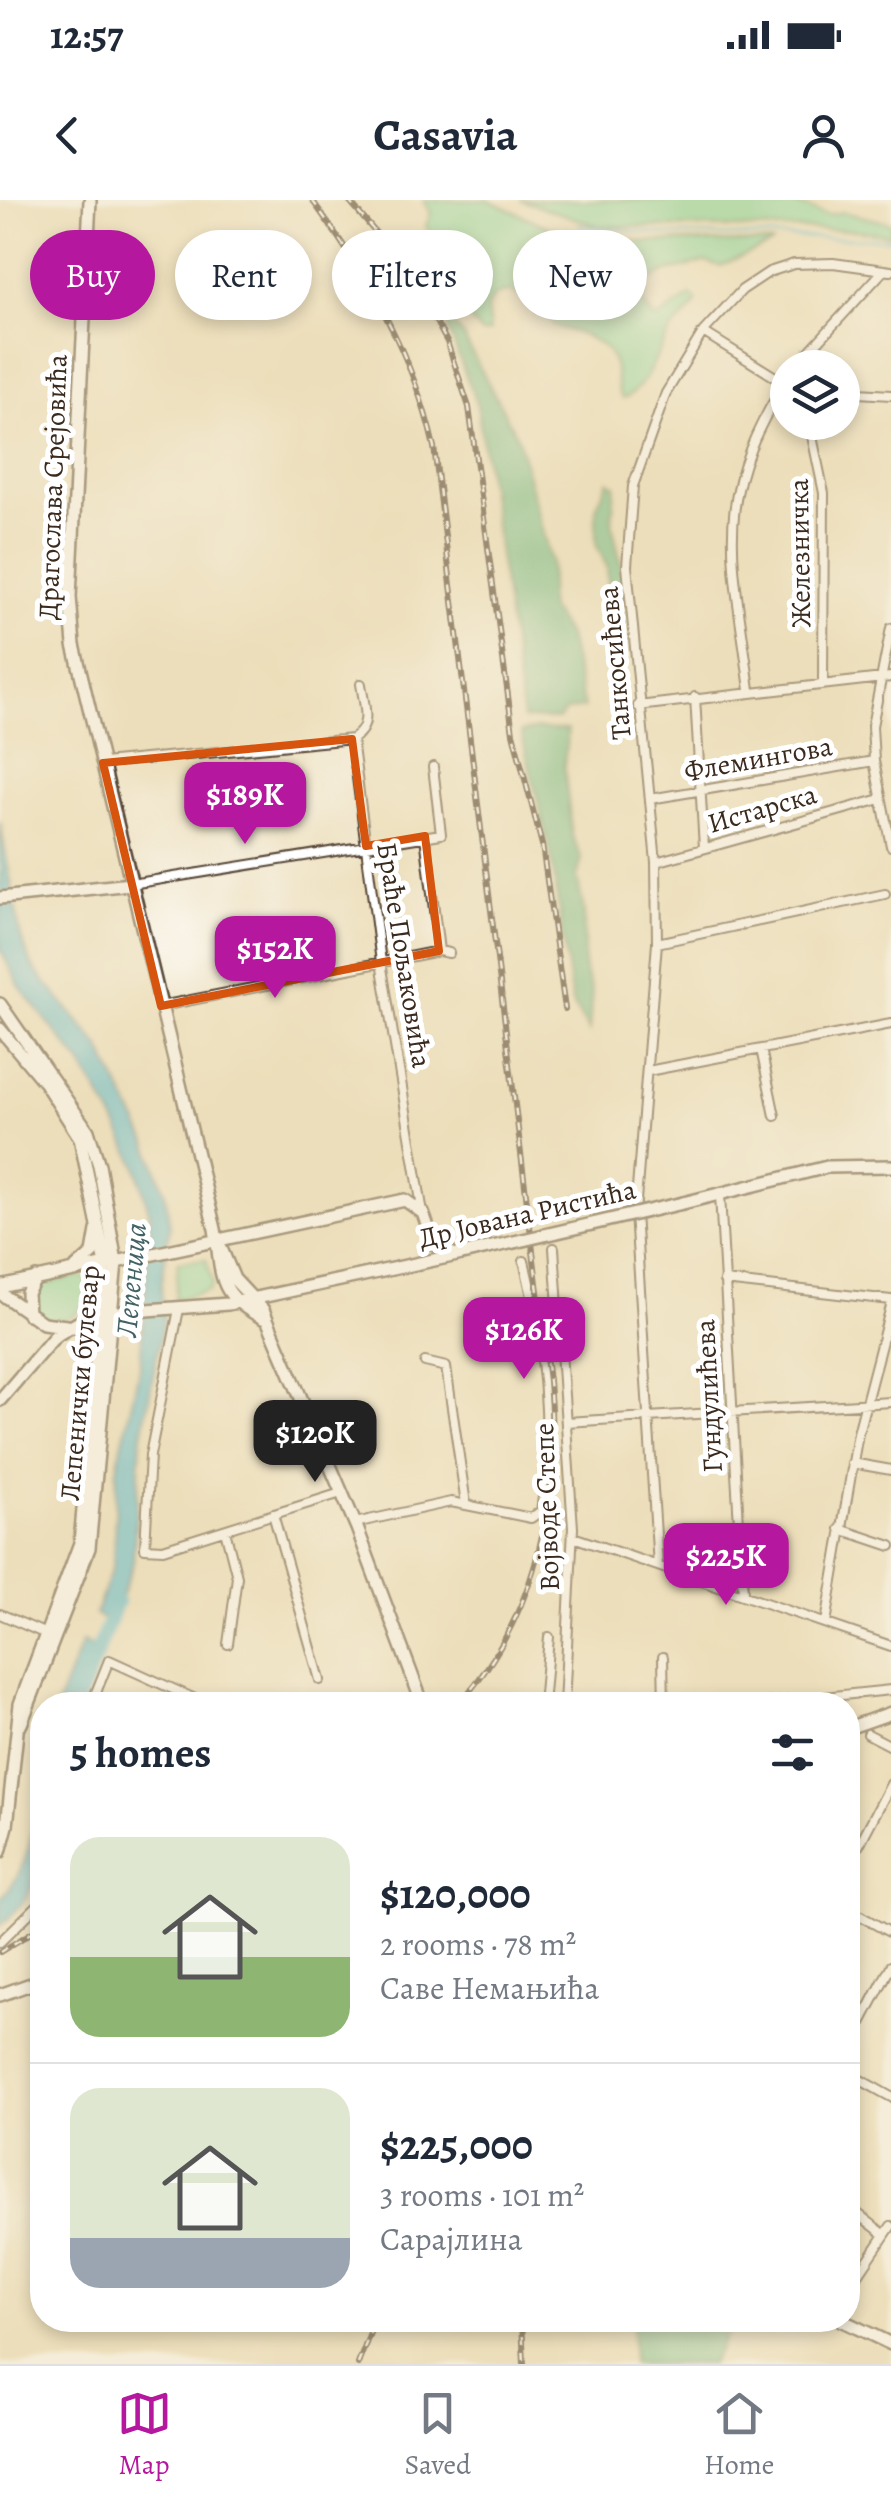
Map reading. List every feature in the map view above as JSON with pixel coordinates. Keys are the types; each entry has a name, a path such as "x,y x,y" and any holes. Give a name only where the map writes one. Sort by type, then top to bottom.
{"main road":[{"name":"Драгослава Срејовића","path":"90,200 70,608 74,645 217,1239 232,1274 265,1319 355,1522 418,1692"},
{"path":"0,898 131,884"},
{"name":"Лепенички булевар","path":"0,1004 56,1078 88,1131 100,1165 110,1263 87,1559 33,1692"},
{"name":"Лепенички булевар","path":"0,1028 76,1130 110,1263"},
{"name":"Др Јована Ристића","path":"107,1311 238,1302 720,1196 844,1164 891,1166"},
{"path":"0,1290 36,1278 404,1200 423,1213 426,1228 438,1248 458,1254"},
{"path":"73,1270 93,1252 99,1215"},
{"path":"398,1267 419,1256 426,1228"},
{"name":"Драгослава Срејовића","path":"217,1239 216,1252 226,1291"},
{"path":"212,1306 226,1291 232,1274"},
{"path":"28,1314 27,1292 36,1278"},
{"path":"0,1290 43,1323 87,1332 97,1358"},
{"path":"226,1291 265,1319"},
{"path":"0,1400 55,1336 107,1311"},
{"name":"Лепенички булевар","path":"0,1852 22,1694 80,1543 97,1358 107,1311"},
{"name":"Лепенички булевар","path":"20,1724 30,1699"},
{"path":"860,1724 891,1713"},
{"path":"0,1995 30,1984"},
{"path":"860,2329 890,2343"}],"street":[{"name":"Танкосићева","path":"658,1566 635,1213 657,943 656,862 638,706 628,566 629,505 657,414 703,332 742,290 783,266 834,262 888,270"},
{"path":"811,350 888,270"},
{"path":"703,332 770,372"},
{"path":"860,393 891,395"},
{"path":"750,690 732,538 734,496 746,451 770,410"},
{"name":"Железничка","path":"813,440 824,493 823,683"},
{"path":"891,628 886,676 872,726 874,761 891,846"},
{"path":"638,706 886,676"},
{"path":"103,763 352,739 360,734 366,720 362,684"},
{"path":"695,697 704,848"},
{"name":"Браће Пољаковића","path":"352,739 381,962 423,1213"},
{"name":"Флемингова","path":"650,799 874,761"},
{"path":"131,884 442,834 434,767"},
{"name":"Истарска","path":"656,862 881,798"},
{"path":"160,1006 444,952 425,836"},
{"path":"657,943 885,894"},
{"path":"648,1071 891,1024"},
{"path":"761,1049 775,1116"},
{"path":"404,1200 417,1178"},
{"name":"Гундулићева","path":"720,1196 743,1594"},
{"name":"Војводе Степе","path":"554,1248 573,1537 565,1692"},
{"name":"Војводе Степе","path":"466,1504 531,1518 538,1514 542,1504 542,1372 524,1261"},
{"path":"724,1281 891,1305 864,1402 826,1622"},
{"path":"176,1309 150,1455 144,1546 162,1549 342,1493"},
{"path":"355,1522 444,1502 466,1504 446,1367 425,1362"},
{"path":"566,1422 891,1402"},
{"path":"852,1463 891,1470"},
{"path":"273,1514 320,1680"},
{"path":"840,1529 891,1546"},
{"path":"225,1530 237,1578 228,1644"},
{"path":"573,1537 891,1646"},
{"path":"0,1614 47,1634"},
{"path":"545,1692 549,1638"},
{"path":"663,1658 664,1692"},
{"path":"96,1692 109,1660 179,1692"},
{"path":"860,1693 891,1690"},
{"path":"868,1734 891,1746"},
{"path":"860,1843 891,1784"},
{"path":"0,1942 30,1913"},
{"path":"860,1916 891,1933"},
{"path":"860,2025 891,1966"},
{"path":"860,2079 891,2096"},
{"path":"860,2215 885,2235"},
{"path":"860,2272 891,2226"}],"highlighted area":[{"path":"352,739 366,846 425,836 439,951 161,1006 103,763"}],"green space":[{"path":"423,200 489,200 548,227 564,230 513,230 513,293 493,298 493,230 428,230 426,226 431,213"},
{"path":"520,200 783,200 828,215 843,212 891,223 891,235 854,230 598,226"},
{"path":"647,241 774,243 721,266 705,262 663,273 647,283"},
{"path":"691,295 697,301 670,333 640,385 623,399 607,350 591,339 553,325 551,320 647,320 647,308 655,320"},
{"path":"470,320 489,320 490,331 482,333"},
{"path":"446,324 455,326 463,336 518,438 551,563 548,606 568,636 584,708 566,711 559,719 523,719 477,405"},
{"path":"608,481 615,485 612,523 623,573 623,670 610,631 607,567 596,544 596,508"},
{"path":"568,730 564,765 572,835 582,859 577,877 584,910 584,969 592,992 589,1031 572,1003 551,856 521,732"},
{"path":"206,1259 213,1283 210,1290 175,1300 178,1262"},
{"path":"79,1275 88,1280 92,1294 73,1316 56,1320 30,1309 32,1290 37,1286"},
{"path":"633,2332 728,2332 711,2364 632,2364"}],"water":[{"path":"0,821 21,938 33,967 100,1047 148,1144 165,1193 170,1226 161,1288 164,1318 141,1441 133,1564 112,1623 95,1615 113,1565 117,1468 140,1365 150,1215 136,1165 116,1123 82,1065 20,987 0,949"},
{"path":"82,1642 101,1651 84,1692 62,1692"},
{"path":"30,1838 30,1892 0,1926 0,1899 12,1885"}],"waterway":[{"path":"579,225 670,235 891,239"},
{"name":"Лепеница","path":"81,1692 117,1602"}],"railway":[{"path":"312,200 370,287 401,348 434,447 549,1381 551,1469 538,1554 508,1633 468,1692"},
{"path":"348,200 381,239 429,309 447,342 469,407 513,733 542,845 565,1009"},
{"path":"0,1952 30,1933"},
{"path":"358,2364 370,2332"},
{"path":"523,2332 524,2364"}]}
